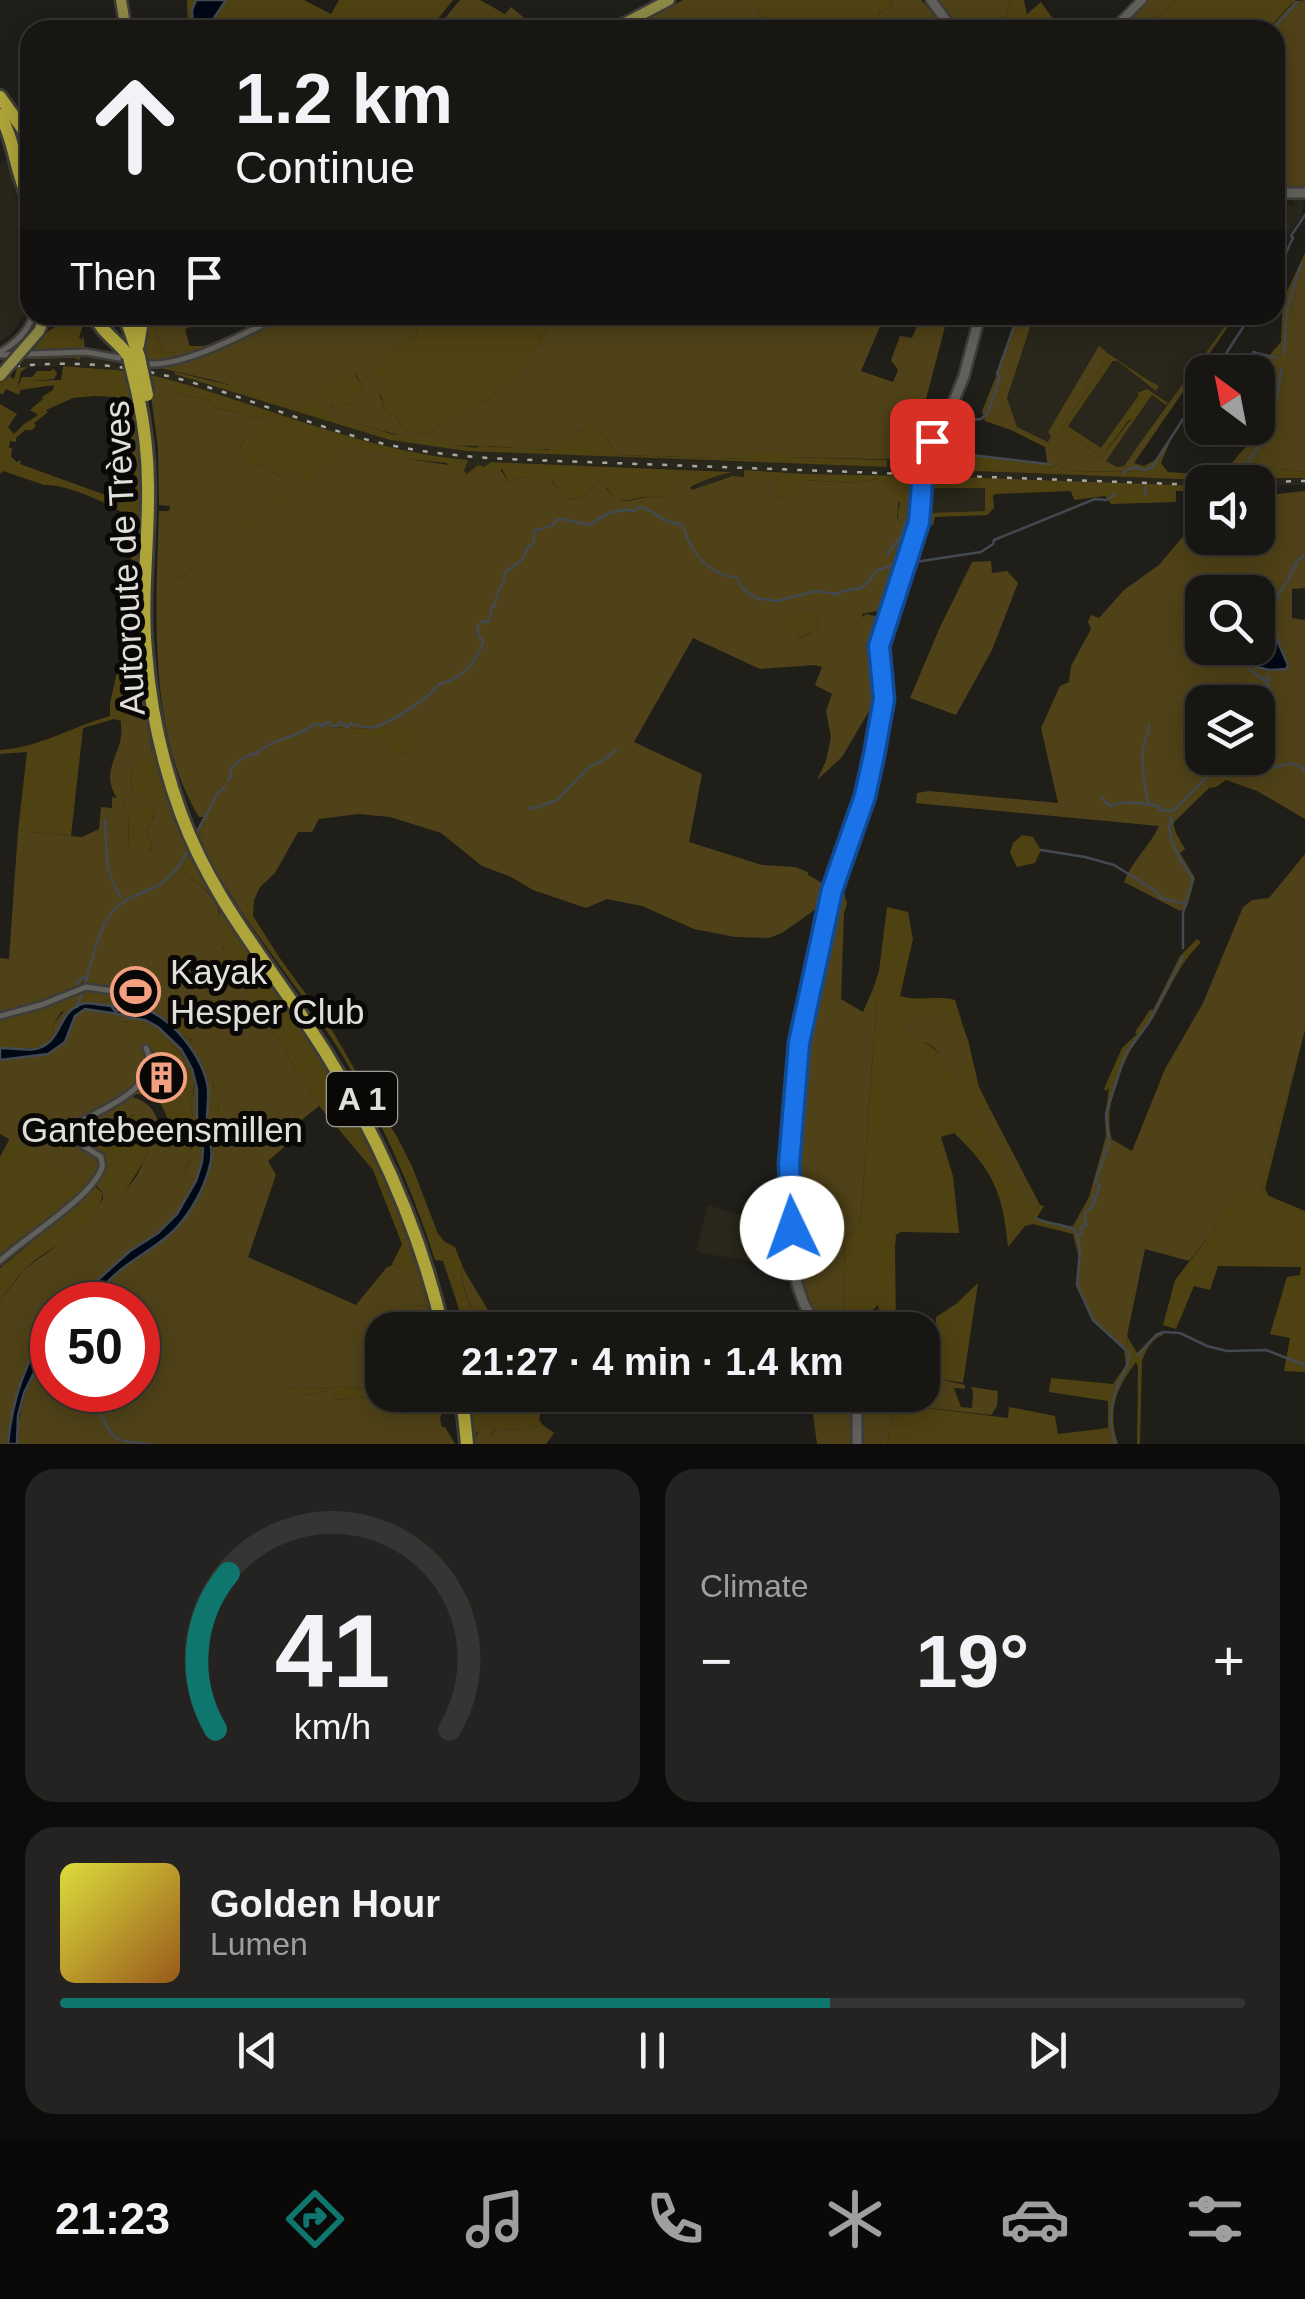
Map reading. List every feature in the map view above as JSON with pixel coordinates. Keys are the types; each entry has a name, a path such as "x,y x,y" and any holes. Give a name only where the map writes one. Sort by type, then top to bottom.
{"highway":[{"path":"0,96 20,116"},
{"path":"0,96 20,125"},
{"path":"0,112 20,137"},
{"path":"0,112 14,145 20,175"},
{"path":"102,325 134,357"},
{"name":"Autoroute de Trèves","path":"124,325 142,395 155,482 152,650 170,770 191,838 222,894 330,1060 377,1144 414,1232 438,1312"},
{"path":"134,357 141,325"},
{"name":"Autoroute de Trèves","path":"222,894 331,1048 368,1110 410,1199 446,1312"},
{"path":"460,1412 464,1439"}],"main road":[{"path":"631,20 669,0"},
{"path":"0,377 44,325"},
{"path":"809,1312 799,1292 794,1260 789,1164 797,1062 832,890 865,796 874,755 884,699 879,646 921,514 926,453 947,418 964,376 977,325"},
{"path":"857,1412 857,1444"}],"street":[{"path":"1122,20 1142,0"},
{"path":"0,353 20,338 29,325"},
{"path":"0,353 92,352 159,364 222,345 262,325"},
{"path":"0,1016 41,1006 80,988 120,992 144,1002"},
{"path":"0,1261 58,1215 96,1178 102,1166 101,1156 79,1143 68,1130 130,1093 149,1070 152,1058 146,1048"}],"shaded area":[{"path":"187,0 304,0 331,14 339,0 453,0 437,20 188,20"},
{"path":"196,0 226,0 213,20 192,20"},
{"path":"460,0 480,0 505,14 511,7 527,20 443,20"},
{"path":"683,0 756,0 763,20 644,20"},
{"path":"756,0 890,0 893,6 879,12 881,20 763,20"},
{"path":"890,0 921,0 939,20 881,20 879,12 893,6"},
{"path":"936,0 1010,0 1005,20 950,20"},
{"path":"1010,0 1024,0 1027,14 1041,2 1053,20 1005,20"},
{"path":"1146,0 1175,0 1156,20 1129,20"},
{"path":"1175,0 1293,2 1276,20 1156,20"},
{"path":"1291,0 1299,4 1305,0 1305,190 1285,189 1285,20 1277,20 1293,3"},
{"path":"8,159 14,191 20,201 20,321 0,342 0,164"},
{"path":"1292,196 1305,197 1301,217 1285,240 1285,205 1295,205"},
{"path":"1305,253 1305,472 1275,469 1275,465 1231,465 1249,445 1275,445 1275,355 1270,355 1281,342 1282,325 1285,325 1285,296"},
{"path":"59,325 83,325 79,337 82,340 83,334 86,356 80,360 27,359 72,355 32,351 48,331"},
{"path":"156,325 165,355 176,353 173,357 184,355 182,346 205,346 238,332 240,336 189,360 159,368 145,366 143,328"},
{"path":"156,325 196,325 185,329 190,347 183,347 184,355 165,355"},
{"path":"252,325 418,325 418,336 386,353 372,367 381,383 385,410 397,418 404,430 423,435 510,382 533,354 548,325 881,325 861,371 893,382 898,370 891,360 900,336 912,338 918,325 945,325 911,456 918,460 787,457 785,453 750,453 750,459 618,455 601,430 593,429 590,423 570,435 560,448 443,444 324,414 325,407 314,400 302,407 157,366 200,356 240,337 238,332","holes":["356,375 363,387 356,402 336,409 320,393 325,387"]},
{"path":"548,325 533,354 510,382 423,435 404,430 397,418 385,410 372,367 386,353 418,336 416,327"},
{"path":"979,325 983,325 974,361 963,405 958,401"},
{"path":"1014,325 1031,325 1007,398 1017,427 1048,442 1048,432 1099,346 1109,354 1062,429 1072,443 1078,446 1080,440 1101,458 1131,419 1133,422 1106,461 1117,467 1124,466 1185,381 1185,389 1134,463 1149,472 1066,471 1059,464 1048,468 1045,447 985,421 982,411"},
{"path":"1031,325 1226,325 1205,355 1185,355 1185,383 1168,403 1153,395 1166,405 1124,466 1106,461 1153,394 1147,389 1139,391 1102,449 1068,425 1117,359 1100,347 1049,432 1052,435 1048,442 1017,427 1007,398"},
{"path":"1226,325 1229,325 1208,355 1204,355"},
{"path":"1109,354 1159,386 1156,391 1113,361 1068,426 1101,448 1137,393 1147,389 1168,403 1152,395 1101,458 1080,440 1078,446 1072,443 1062,429"},
{"path":"81,356 175,372 390,440 663,459 886,467 887,460 904,460 904,468 1185,479 1185,486 745,470 744,476 729,476 692,490 732,471 491,462 484,467 478,465 467,474 467,460 364,443 147,374 72,366 0,371 0,360 80,360"},
{"path":"63,366 127,371 141,450 141,601 169,792 155,804 147,833 152,846 134,854 129,851 128,812 123,800 132,790 130,774 141,756 152,753 141,689 134,600 126,602 132,519 77,492 3,471 0,474 0,404 17,414 8,427 14,434 37,416 30,410 54,385 20,390 19,395 6,389 2,395 0,382 9,376 14,379 17,368 28,367 21,372 17,388 22,377 53,368 57,373 54,379 31,381 61,380","holes":["73,398 128,400 134,501 111,497 20,464 21,460 17,462 11,457 10,441 16,442 25,430 32,430 46,410"]},
{"path":"175,372 314,399 325,407 325,414 392,434 475,448 548,450 584,430 590,422 601,430 618,455 749,459 749,452 785,453 788,457 887,460 887,467 467,451 390,440"},
{"path":"147,374 346,436 426,455 468,460 464,471 467,474 478,465 484,467 491,462 733,472 692,486 673,500 657,496 619,499 601,478 582,498 565,500 552,481 534,481 529,476 508,481 502,469 482,473 454,494 459,472 446,463 409,459 226,548 183,580 179,579 181,572 185,574 231,536 299,465 283,477 246,461 241,443 253,433 251,425 265,419 215,408 206,400 149,381"},
{"path":"355,375 363,387 356,402 336,409 319,393 324,387"},
{"path":"149,381 175,382 177,393 273,423 260,429 252,426 253,433 241,443 246,461 283,477 299,465 303,468 303,478 185,574 181,573 179,578 183,580 351,445 456,466 459,472 455,492 468,475 499,467 508,481 529,476 534,481 542,473 554,476 552,482 566,500 582,498 605,476 606,488 612,495 629,501 655,496 673,499 677,493 674,483 680,476 686,477 692,490 732,476 774,479 780,487 779,499 803,491 803,480 853,483 878,479 900,490 897,517 910,527 905,545 908,546 890,604 886,609 862,614 884,618 876,633 881,696 842,757 817,780 831,737 826,711 832,694 815,685 822,667 760,669 693,638 634,742 702,774 689,842 762,865 795,867 822,883 842,848 827,901 782,933 769,938 735,937 694,929 642,906 607,899 586,908 533,890 482,866 441,833 390,817 358,814 319,819 312,832 298,832 275,873 260,887 254,900 244,904 253,916 243,914 210,855 204,817 199,817 182,783 163,708 157,628 159,511 169,511 170,506 159,505 158,448","holes":["814,612 820,629 798,639 797,632 782,629 777,616","378,724 403,725 404,729 413,726 415,735 428,736 415,743 412,754 391,752 383,737 367,739 366,734 326,733 329,727 377,729"]},
{"path":"957,404 953,423 932,452 953,451 963,405 956,453 1048,464 1049,468 1059,464 1066,471 1147,472 1144,466 1155,460 1172,437 1161,463 1168,472 1185,473 1185,479 926,469 928,452"},
{"path":"1275,469 1305,472 1305,478 1275,478"},
{"path":"744,470 920,476 917,522 909,520 908,526 901,523 900,503 878,479 853,483 804,480 803,491 779,499 777,494 744,476"},
{"path":"927,476 1185,485 1185,491 1176,491 1176,502 1111,504 1105,496 1074,500 1071,491 995,494 994,508 987,515 935,517 933,525 922,521 927,513 985,511 985,488 928,488 927,503"},
{"path":"1275,478 1305,478 1305,485 1275,486"},
{"path":"984,487 986,511 924,513 928,507 928,488"},
{"path":"1305,491 1305,588 1292,589 1292,618 1305,620 1305,819 1257,791 1226,780 1209,788 1173,823 1185,849 1180,853 1195,878 1187,907 1180,911 1124,882 1159,826 916,803 917,793 929,791 1058,803 1041,728 1060,686 1069,682 1071,666 1091,629 1091,615 1099,618 1124,590 1159,565 1185,534 1185,555 1275,555 1275,494"},
{"path":"991,561 992,573 1007,571 1018,583 992,650 956,715 910,698 972,562"},
{"path":"135,600 141,689 152,754 141,756 130,774 132,790 142,798 139,808 123,801 128,812 129,851 134,854 139,845 150,850 147,833 155,805 144,807 145,799 162,798 169,792 191,851 181,871 214,900 218,925 225,930 222,946 229,963 319,1106 286,1133 290,1142 268,1161 276,1175 248,1257 356,1305 387,1267 396,1265 414,1278 424,1301 414,1306 427,1305 429,1312 365,1312 365,1389 338,1386 284,1389 306,1395 331,1392 333,1400 365,1397 365,1412 443,1412 442,1427 455,1444 17,1444 20,1414 30,1381 30,1412 160,1412 160,1282 108,1282 173,1231 205,1183 213,1147 207,1131 208,1090 199,1060 183,1035 207,1062 214,1086 211,1108 219,1116 215,1079 208,1060 190,1028 193,1021 189,1024 182,1016 184,1009 179,1011 175,1004 164,1003 170,1018 166,1022 154,1015 147,1006 146,991 136,986 138,972 132,979 120,982 120,992 91,985 85,977 71,993 0,1016 0,958 9,959 18,831 82,837 99,829 101,807 112,808 112,797 117,798 110,778 121,725 127,723 129,707 125,704 122,659 126,602"},
{"path":"814,611 820,629 797,639 781,629 776,615"},
{"path":"122,621 127,724 121,725 121,721 114,719 83,728 71,836 18,831 27,752 0,754 0,750 43,741 110,716"},
{"path":"1277,640 1288,665 1286,669 1256,667 1275,665"},
{"path":"377,724 413,725 430,735 412,754 393,753 366,739 366,735 326,734 328,727 376,729"},
{"path":"204,816 207,844 228,889 217,901 360,1119 416,1248 433,1312 429,1312 427,1305 409,1306 414,1279 396,1265 391,1266 402,1244 373,1170 319,1106 229,963 220,938 215,901 181,871 191,851 189,844"},
{"path":"1022,835 1033,837 1041,850 1035,863 1017,867 1010,853 1013,843"},
{"path":"1305,854 1305,1030 1260,1195 1238,1188 1189,1261 1145,1249 1128,1346 1124,1349 1093,1320 1077,1285 1079,1258 1073,1234 1065,1232 1066,1226 1073,1226 1089,1197 1106,1136 1132,1151 1165,1069 1203,1003 1243,907 1252,900 1269,898"},
{"path":"833,891 844,892 847,904 841,999 863,1012 873,989 876,1010 860,1228 845,1238 846,1312 812,1312 799,1273 795,1113 809,1017 817,986 824,987 826,976 819,973"},
{"path":"254,900 253,916 332,1030 396,1135 438,1234 455,1247 474,1312 460,1312 443,1261 435,1260 404,1177 366,1096 325,1028 243,914 252,915 243,904"},
{"path":"887,907 908,912 913,939 900,996 955,1000 963,1026 933,1013 919,1038 945,1060 964,1092 963,1076 970,1049 979,1087 990,1109 979,1107 1031,1211 1044,1206 1036,1219 1066,1226 1065,1232 1033,1224 1025,1226 1008,1247 1003,1212 987,1172 954,1133 941,1137 953,1176 959,1233 900,1232 895,1248 896,1312 879,1312 878,1305 871,1312 846,1312 845,1238 860,1228 876,1010 873,989"},
{"path":"1197,939 1201,942 1180,969 1122,1069 1109,1116 1112,1139 1106,1136 1109,1088 1104,1089 1122,1048 1137,1034 1180,956"},
{"path":"139,971 147,993 127,983 124,989 145,999 154,1015 132,1006 129,1000 142,1006 144,1002 132,996 98,1001 61,1012 53,1034 39,1048 0,1049 0,1016 82,984 85,976 120,991 120,981 131,979"},
{"path":"103,991 130,997 125,1008 115,1004 81,1004 67,1014 58,1031 39,1048 53,1034 54,1024 72,1001 98,998 111,1002 109,993"},
{"path":"163,1002 185,1008 195,1019 218,1086 219,1119 211,1108 214,1086 205,1061 190,1039 166,1022 170,1018"},
{"path":"77,1006 111,1006 115,1011 132,1007 160,1017 192,1050 208,1094 207,1128 212,1155 200,1194 177,1227 108,1282 96,1282 177,1214 196,1181 203,1148 197,1132 197,1089 181,1049 158,1027 125,1015 85,1009 75,1016 65,1042 48,1054 0,1060 2,1048 31,1050 45,1045"},
{"path":"85,1009 133,1018 115,1022 147,1043 146,1067 128,1096 151,1108 160,1132 183,1134 181,1164 163,1209 174,1199 191,1159 187,1155 196,1143 196,1122 186,1118 193,1116 190,1099 194,1077 183,1056 164,1037 144,1025 143,1020 180,1047 191,1067 195,1079 197,1090 201,1167 186,1200 165,1226 96,1282 30,1282 30,1363 8,1444 0,1444 0,1300 26,1268 88,1220 103,1199 95,1183 122,1196 148,1153 142,1127 134,1114 104,1132 94,1143 107,1159 91,1184 0,1134 0,1060 36,1054 55,1046 70,1029 75,1016"},
{"path":"933,1013 963,1026 970,1050 965,1100 937,1051 929,1044 907,1038 900,1023 914,1015"},
{"path":"143,1020 144,1025 173,1046 194,1077 190,1099 195,1135 188,1154 191,1158 174,1200 160,1212 183,1134 166,1134 167,1119 156,1095 127,1096 115,1022"},
{"path":"1305,1030 1265,1189 1269,1196 1305,1211 1305,1372 1284,1371 1290,1338 1270,1334 1287,1277 1300,1275 1301,1267 1218,1266 1210,1290 1194,1286 1176,1329 1163,1325 1175,1280 1210,1235 1238,1187 1260,1194"},
{"path":"979,1107 990,1109 1040,1205 1030,1212 973,1114"},
{"path":"135,1114 148,1154 122,1197 94,1185 103,1194 91,1218 25,1269 0,1300 0,1268 46,1230 45,1226 0,1261 0,1157 10,1138 91,1184 107,1155 93,1144 104,1132"},
{"path":"708,1205 775,1225 770,1264 696,1250"},
{"path":"464,1270 489,1312 475,1312 472,1308 461,1272"},
{"path":"978,1283 963,1383 940,1379 940,1314"},
{"path":"1157,1333 1163,1335 1150,1345 1142,1361 1140,1444 1136,1362 1115,1400 1113,1421 1118,1444 887,1444 894,1412 940,1410 1008,1418 1009,1407 1055,1416 1058,1434 1108,1428 1108,1401 1049,1392 1051,1378 1113,1384 1126,1365 1127,1336 1137,1353"},
{"path":"30,1362 30,1381 18,1416 17,1444 8,1444 13,1411"},
{"path":"940,1379 965,1385 965,1389 954,1388 961,1407 972,1408 971,1387 998,1391 997,1406 991,1415 940,1409"},
{"path":"338,1386 365,1389 365,1397 332,1400 330,1392 306,1395 280,1389 315,1387"},
{"path":"468,1412 541,1412 539,1420 543,1425 527,1430 496,1429 489,1435 477,1432 474,1439 480,1441 471,1444"},
{"path":"813,1412 894,1412 887,1444 817,1444"},
{"path":"543,1425 554,1433 546,1444 477,1444 479,1441 474,1439 481,1428 486,1427 490,1435 496,1429 527,1430"}],"waterway":[{"path":"1281,20 1297,2"},
{"path":"1285,255 1291,236 1305,215"},
{"path":"1284,353 1287,310 1301,264"},
{"path":"955,453 964,420 981,419 988,413 1014,325"},
{"path":"1225,355 1245,325"},
{"path":"1253,352 1277,358"},
{"path":"1245,465 1270,432 1282,368"},
{"path":"1123,473 1131,468 1152,467 1185,416"},
{"path":"929,456 951,452"},
{"path":"955,453 1048,464"},
{"path":"1145,495 1146,487"},
{"path":"910,561 981,552 994,540 1116,494"},
{"path":"228,780 230,769 240,760 315,724 322,727 329,722 337,726 340,722 348,728 350,723 375,727 410,709 439,684 461,674 480,649 483,642 478,626 482,621 489,622 505,572 521,561 534,543 534,531 554,525 556,520 589,525 616,511 644,508 683,526 696,553 709,567 737,578 743,589 756,598 776,601 816,591 838,594 861,588 876,571 901,559"},
{"path":"888,554 906,521"},
{"path":"1277,640 1269,622 1278,595 1296,562 1305,555"},
{"path":"1248,665 1268,683"},
{"path":"1267,676 1267,685"},
{"path":"1148,804 1142,757 1149,724"},
{"path":"529,807 557,800 589,767 616,750"},
{"path":"1275,767 1291,763 1305,772"},
{"path":"1102,798 1110,806 1149,804 1173,811 1208,775"},
{"path":"1215,775 1225,775"},
{"path":"195,836 225,787"},
{"path":"1170,817 1172,841 1193,879 1183,913 1183,948"},
{"path":"105,820 109,869 121,897"},
{"path":"85,985 97,943 111,914 126,900 165,881 189,848"},
{"path":"1041,850 1114,865 1161,898 1186,904"},
{"path":"1115,1444 1112,1407 1129,1353 1093,1320 1077,1285 1078,1237 1080,1228 1087,1225 1086,1211 1092,1208 1100,1185 1095,1182 1109,1143 1106,1114 1125,1055 1149,1022 1183,957"},
{"path":"77,983 85,979"},
{"path":"77,1007 83,991"},
{"path":"116,998 112,1000 113,1006 125,1008"},
{"path":"222,1137 285,1121"},
{"path":"1036,1218 1075,1230 1077,1236"},
{"path":"1138,1355 1156,1335 1180,1333 1207,1346 1227,1351 1266,1350 1305,1365"},
{"path":"98,1412 119,1440"},
{"path":"123,1441 149,1444"}],"railway":[{"path":"0,368 72,364 144,371 367,440 465,456 1185,484"},
{"path":"1275,482 1305,481"}],"place":[{"name":"Kayak Hesper Club","path":"135,991"},
{"name":"Gantebeensmillen","path":"162,1077"}],"route":[{"path":"792,1228 789,1164 799,1043 838,867 865,796 884,699 879,646 919,522 924,460 932,441"}]}
